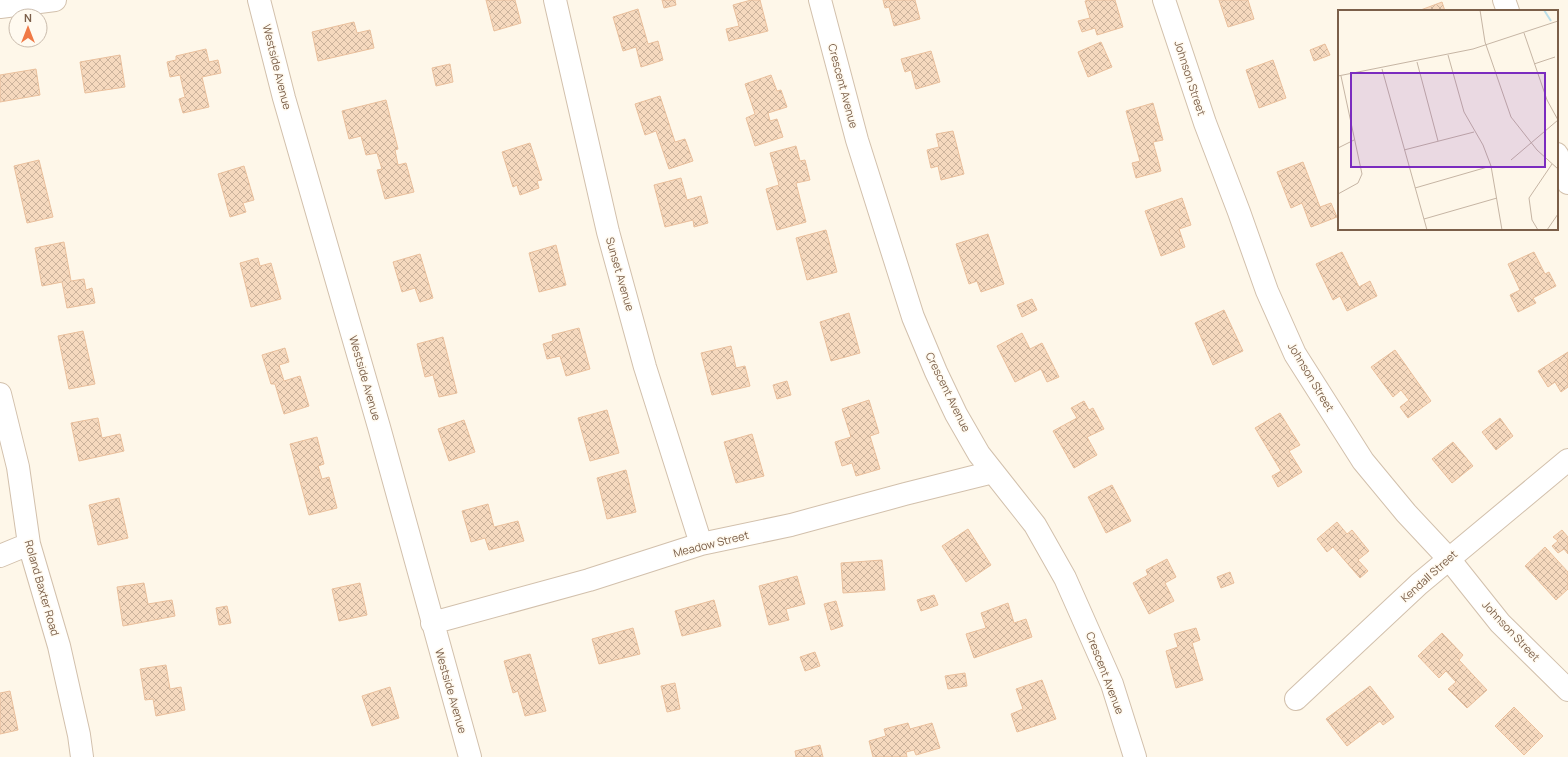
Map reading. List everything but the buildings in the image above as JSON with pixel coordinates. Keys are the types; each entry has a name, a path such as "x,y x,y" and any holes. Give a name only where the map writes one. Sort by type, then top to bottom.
{"street":[{"path":"0,7 55,0"},
{"name":"Westside Avenue","path":"259,0 284,98 379,427 470,757"},
{"name":"Sunset Avenue","path":"555,0 608,232 646,367 701,544"},
{"name":"Crescent Avenue","path":"820,0 857,140 913,316 936,372 956,414 979,454 1035,525 1065,578 1112,684 1130,756"},
{"name":"Johnson Street","path":"1164,0 1205,123 1240,212 1267,291 1295,354 1364,461 1406,513 1449,559 1500,623 1568,690"},
{"path":"1504,0 1508,10"},
{"path":"1558,157 1568,183"},
{"name":"Roland Baxter Road","path":"0,394 18,467 28,544 59,646 79,735 82,757"},
{"name":"Kendall Street","path":"1296,699 1419,584 1568,460"},
{"name":"Meadow Street","path":"432,623 589,580 701,544 791,525 993,472"},
{"path":"0,556 28,544"}]}
